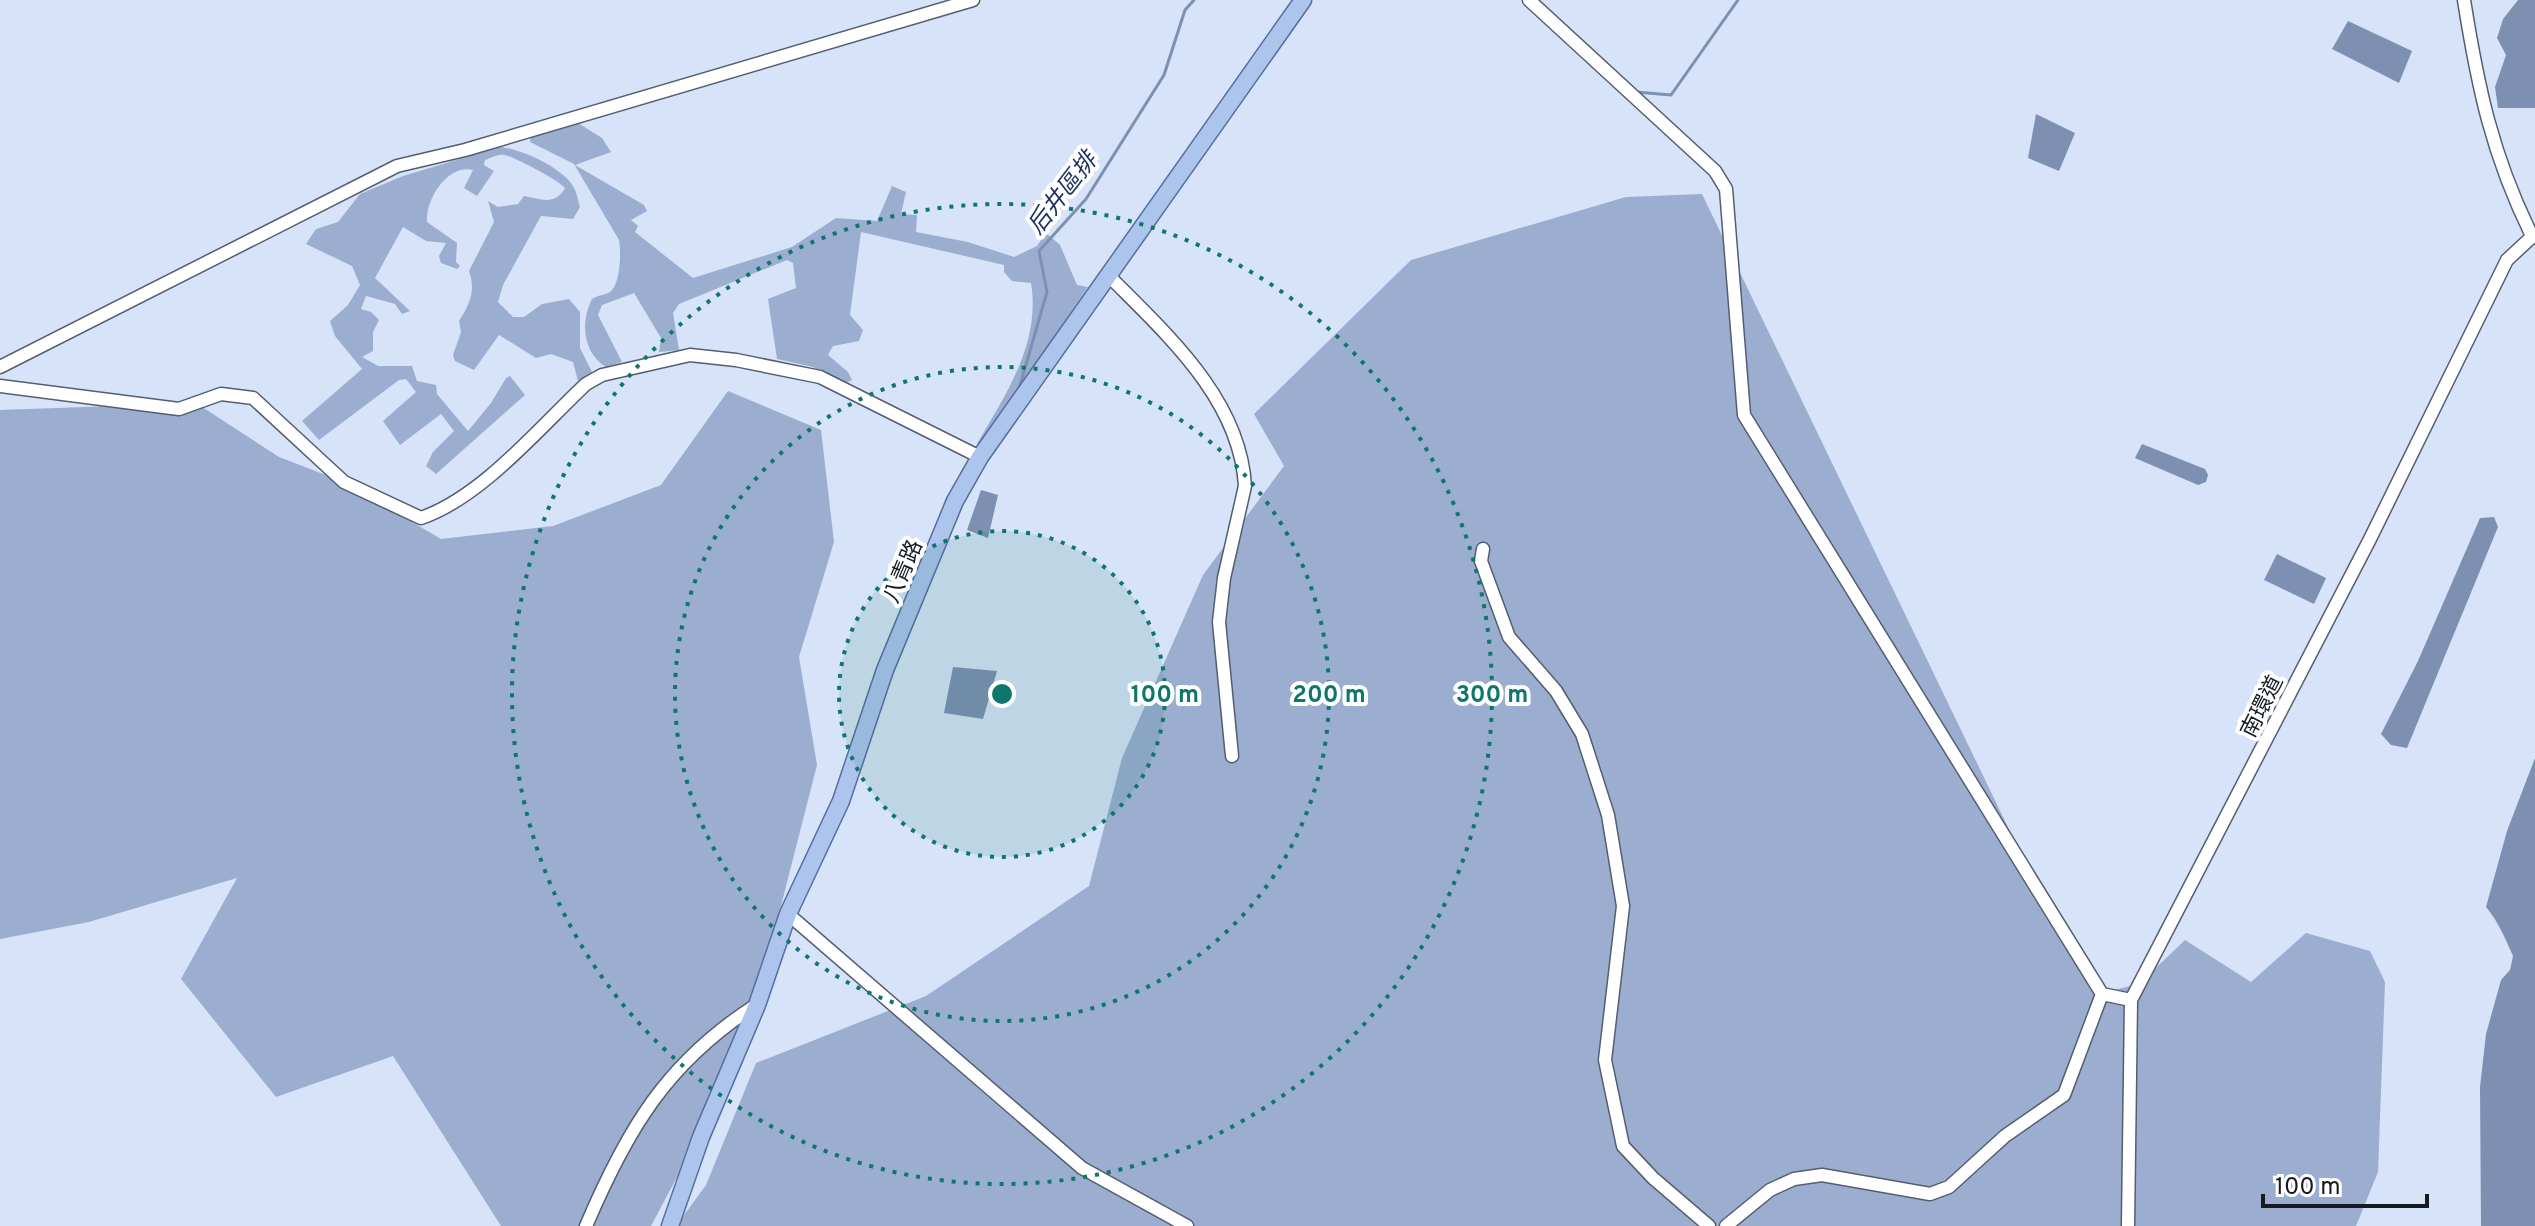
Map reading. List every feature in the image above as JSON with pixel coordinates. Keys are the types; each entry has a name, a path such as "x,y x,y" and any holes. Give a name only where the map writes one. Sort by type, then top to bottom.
{"main road":[{"name":"八青路","path":"670,1226 701,1137 757,1005 788,914 841,801 885,670 949,515 980,457 1303,0"}],"street":[{"path":"0,367 397,166 465,150 973,0"},
{"path":"1529,0 1715,171 1726,189 1744,415 2102,994 2131,1000"},
{"path":"2464,0 2480,99 2510,192 2534,235"},
{"name":"南環道","path":"2128,1226 2131,1000 2370,539 2507,260 2534,235"},
{"path":"1108,275 1187,355 1217,402 1244,473 1219,622 1232,756"},
{"path":"0,386 179,409 221,394 253,398 344,482 421,518 440,511 470,491 586,384 602,375 690,355 736,360 820,377 980,457"},
{"path":"1483,549 1481,561 1509,637 1556,691 1582,734 1608,815 1623,906 1605,1060 1623,1146 1653,1178 1709,1226"},
{"path":"788,914 1082,1168 1187,1226"},
{"path":"1726,1226 1770,1190 1794,1179 1822,1175 1930,1194 1949,1187 2005,1136 2064,1095 2102,994"},
{"path":"586,1226 622,1147 675,1069 728,1023 757,1005"}],"shaded area":[{"path":"2518,0 2535,0 2535,108 2498,108 2495,87 2506,55 2497,38 2503,19"},
{"path":"2348,21 2412,51 2399,83 2332,49"},
{"path":"2036,114 2075,133 2059,171 2028,158"},
{"path":"578,123 602,138 611,152 575,165 644,205 647,211 631,220 638,226 635,232 693,278 792,247 836,218 877,221 892,186 906,192 901,214 917,215 916,232 968,242 1014,257 1037,246 1046,233 1060,245 1077,285 1088,287 981,444 977,444 1009,388 1026,348 1033,305 1031,283 1012,281 1004,272 1004,265 861,232 850,315 863,330 859,341 833,346 828,355 848,372 852,380 844,384 813,367 777,359 768,299 796,288 793,263 787,260 679,304 673,313 679,350 659,352 661,338 634,293 602,305 598,315 622,362 606,367 592,354 588,345 586,317 592,299 614,288 620,259 619,240 574,164 530,142 531,137"},
{"path":"500,147 530,156 561,173 574,188 580,207 573,219 541,216 503,285 498,302 513,317 524,317 542,304 569,299 580,312 580,348 592,372 578,381 573,362 551,354 536,358 499,335 474,370 455,361 453,355 461,332 459,321 472,291 469,271 494,222 488,201 498,207 518,204 524,196 552,199 565,188 516,159 497,156 485,160 484,165 494,171 477,196 464,188 473,170 464,169 455,172 440,185 430,204 427,222 457,243 456,262 460,266 457,269 441,263 439,256 446,243 426,241 403,227 375,278 410,311 402,314 395,304 366,296 361,309 371,312 379,320 373,332 373,351 362,357 378,366 412,366 417,381 436,385 437,394 468,431 506,378 510,376 525,395 436,474 426,466 433,452 454,431 441,414 400,445 383,421 416,392 406,379 399,380 319,440 302,421 362,369 335,336 330,321 348,305 360,285 352,266 306,244 316,229 338,222 360,194 403,176"},
{"path":"1702,194 2033,879 2102,993 2139,984 2185,940 2251,982 2306,933 2370,951 2385,982 2378,1172 2356,1226 676,1226 706,1185 756,1063 926,996 1089,886 1122,758 1203,575 1284,466 1254,414 1411,260 1626,197"},
{"path":"728,391 821,430 834,542 799,657 817,765 773,937 713,1109 651,1226 501,1226 393,1056 276,1097 181,979 237,878 89,922 0,939 0,410 196,403 279,457 344,482 441,539 553,526 661,485"},
{"path":"2142,444 2205,469 2208,475 2206,482 2198,485 2135,458"},
{"path":"981,490 998,495 988,538 967,530"},
{"path":"2494,517 2498,527 2407,748 2391,745 2381,734 2418,661 2480,518"},
{"path":"2277,554 2326,578 2314,604 2264,580"},
{"path":"953,667 997,671 983,719 944,713"},
{"path":"2535,758 2535,1226 2481,1226 2480,1087 2486,1034 2501,980 2510,970 2513,956 2486,907 2507,831"}],"waterway":[{"name":"后井區排","path":"1019,389 1047,292 1039,251 1086,199 1164,75 1185,10 1194,0"},
{"path":"1636,92 1671,95 1738,0"}]}
